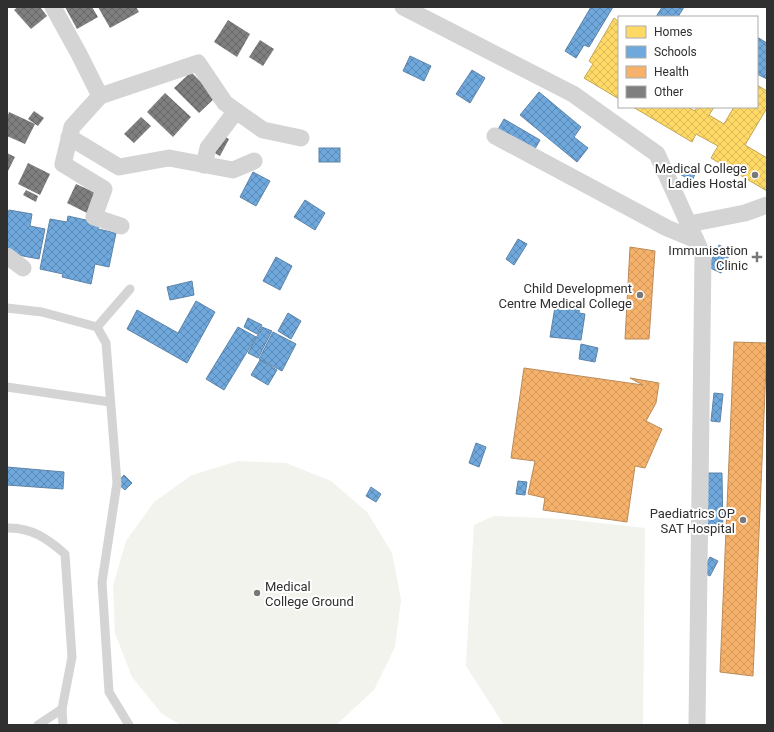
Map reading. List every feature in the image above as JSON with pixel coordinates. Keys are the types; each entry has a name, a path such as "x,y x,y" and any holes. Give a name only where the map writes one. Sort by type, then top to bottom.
{"street":[{"path":"53,7 100,96"},
{"path":"403,7 573,94 658,154 703,256 697,725"},
{"path":"121,226 94,217 104,189 63,164 72,127 100,96 198,63 224,103 263,130 301,138"},
{"path":"204,165 208,148 236,111"},
{"path":"495,136 667,228 696,240"},
{"path":"69,137 119,167 169,158 233,170 254,161"},
{"path":"689,224 745,213 767,205"},
{"path":"7,256 23,268"}],"lane":[{"path":"97,327 130,289"},
{"path":"7,308 42,312 97,327 106,342 117,483 102,582 109,692 129,725"},
{"path":"7,387 110,402"},
{"path":"7,528 18,528 48,539 65,554 72,657 62,709 63,725"},
{"path":"38,725 62,709"}],"shaded area":[{"name":"Medical College Ground","path":"238,461 286,463 331,481 367,512 392,553 401,600 395,647 374,690 336,725 181,725 162,714 132,677 115,633 113,586 126,541 154,502 192,475"},
{"path":"494,516 564,519 645,528 643,725 504,725 466,666 474,525"}],"building: Homes":[{"path":"614,18 618,21 618,98 584,78 593,64 589,61"},
{"path":"758,86 767,91 767,108 745,145 767,158 767,191 711,158 718,146 696,134 692,142 635,108 690,108 695,111 696,108 713,108 709,115 724,124 733,108 758,108"}],"building: Schools":[{"path":"591,7 613,7 589,47 584,45 576,58 565,51"},
{"path":"662,7 684,7 679,16 657,16"},
{"path":"758,38 767,43 767,79 758,74"},
{"path":"410,56 431,66 424,81 403,71"},
{"path":"472,70 485,78 470,103 456,94"},
{"path":"539,92 581,127 574,137 588,148 577,162 520,115"},
{"path":"504,119 540,140 532,154 496,133"},
{"path":"319,148 340,148 340,162 319,162"},
{"path":"682,165 696,172 692,181 678,173"},
{"path":"253,172 270,181 256,206 240,197"},
{"path":"305,200 325,213 315,230 294,217"},
{"path":"9,210 32,214 30,226 45,229 39,259 7,253 7,217"},
{"path":"68,216 99,223 98,229 116,233 109,267 95,264 91,284 62,277 63,274 40,269 50,219 67,222"},
{"path":"518,239 527,244 514,265 506,259"},
{"path":"719,245 731,251 721,273 708,267"},
{"path":"276,257 292,266 280,290 263,281"},
{"path":"192,281 194,295 170,300 167,287"},
{"path":"196,301 215,312 187,363 127,329 137,310 178,333"},
{"path":"556,301 580,305 579,313 585,314 581,340 550,337"},
{"path":"288,313 301,321 291,339 278,331"},
{"path":"248,318 262,325 257,334 244,327"},
{"path":"238,327 256,337 224,390 206,379"},
{"path":"262,327 272,331 258,358 248,353"},
{"path":"273,332 296,344 282,371 259,359"},
{"path":"581,344 598,348 595,362 579,359"},
{"path":"260,360 277,370 268,385 251,375"},
{"path":"714,393 723,394 720,422 711,421"},
{"path":"476,443 486,447 479,467 469,463"},
{"path":"7,467 64,472 63,489 7,485"},
{"path":"705,473 722,473 723,531 706,531"},
{"path":"124,475 132,483 125,490 117,483"},
{"path":"518,481 527,482 525,495 516,494"},
{"path":"371,487 381,494 376,502 366,496"},
{"path":"710,557 718,561 710,576 702,572"}],"building: Health":[{"name":"Child Development Centre Medical College","path":"630,247 655,251 649,339 625,339"},
{"name":"Paediatrics OP SAT Hospital","path":"734,342 767,343 753,676 720,672"},
{"path":"524,368 643,385 630,378 659,383 656,403 646,421 662,429 645,468 635,466 627,522 543,510 545,498 528,494 535,461 511,458"}],"building: Other":[{"path":"18,7 40,7 47,16 31,29 14,10"},
{"path":"65,7 92,7 98,17 77,29"},
{"path":"98,7 136,7 139,12 110,28"},
{"path":"228,20 250,34 237,57 214,42"},
{"path":"260,40 274,49 263,66 249,57"},
{"path":"191,72 216,97 199,113 174,88"},
{"path":"165,93 191,117 173,137 147,112"},
{"path":"34,111 44,118 38,126 28,119"},
{"path":"9,112 35,124 25,144 7,136 7,118"},
{"path":"141,117 151,126 134,143 124,134"},
{"path":"220,134 229,139 220,156 211,151"},
{"path":"7,153 15,157 7,173"},
{"path":"28,163 50,174 40,195 18,184"},
{"path":"76,184 96,193 87,213 67,203"},
{"path":"26,190 38,196 36,202 23,195"}],"place":[{"name":"Medical College Ladies Hostal","path":"755,175"},
{"name":"Immunisation Clinic","path":"757,257"},
{"name":"Child Development Centre Medical College","path":"640,295"},
{"name":"Paediatrics OP SAT Hospital","path":"743,520"},
{"name":"Medical College Ground","path":"257,593"}]}
